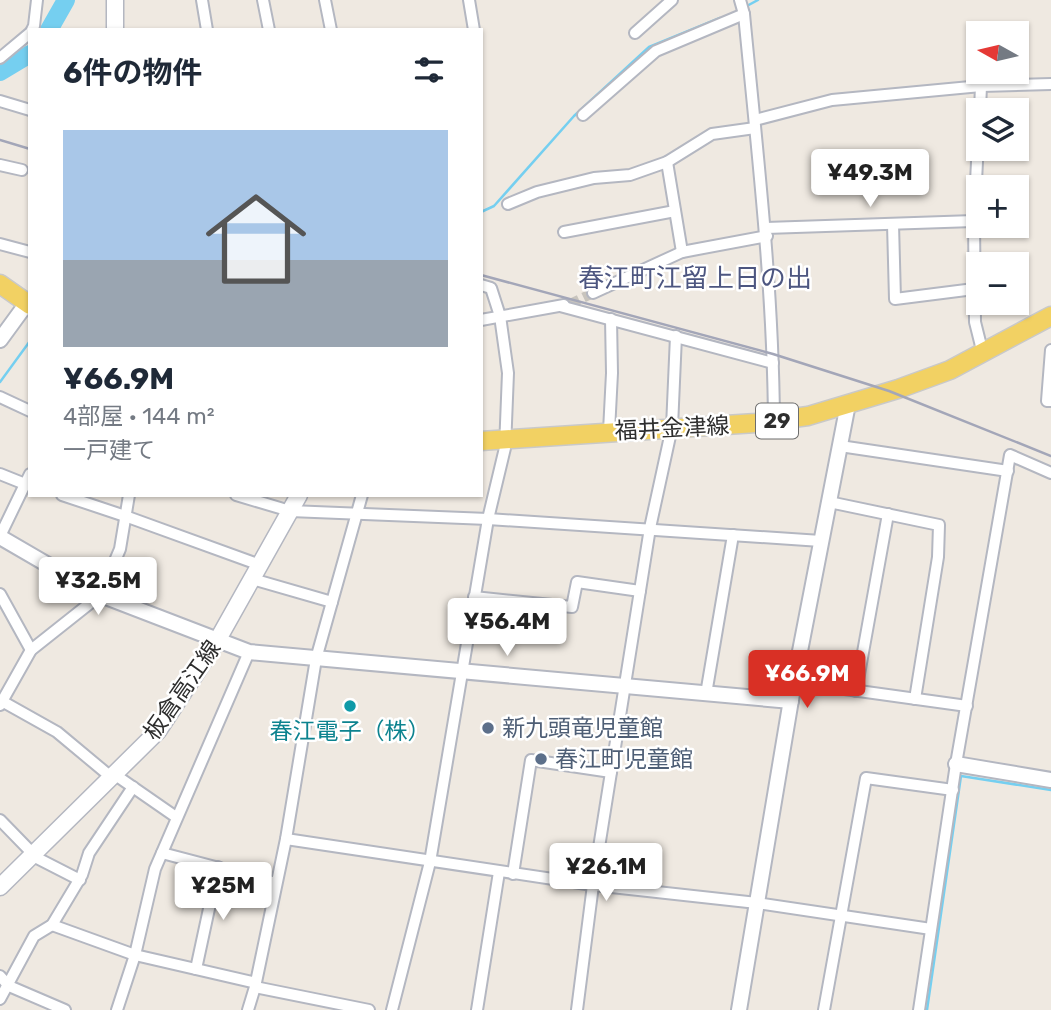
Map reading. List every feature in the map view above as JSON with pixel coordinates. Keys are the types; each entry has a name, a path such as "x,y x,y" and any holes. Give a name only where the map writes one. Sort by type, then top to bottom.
{"main road":[{"path":"115,28 116,0"},
{"path":"0,284 28,302"},
{"name":"福井金津線","path":"483,441 774,421 808,416 931,377 984,354 1051,316"},
{"name":"板倉高江線","path":"0,887 158,731 217,640 298,497"}],"street":[{"path":"33,28 37,0"},
{"path":"202,0 207,28"},
{"path":"263,0 269,28"},
{"path":"325,0 331,28"},
{"path":"469,0 474,28"},
{"path":"635,33 673,0"},
{"path":"740,0 744,14 766,232 774,363 774,421"},
{"path":"583,115 656,51 744,14"},
{"path":"0,58 28,34"},
{"path":"508,204 537,192 594,178 630,175 667,162 712,134 755,124 832,100 981,86 1051,84"},
{"path":"980,98 981,86"},
{"path":"0,101 28,109"},
{"path":"667,162 682,252"},
{"path":"0,165 22,170"},
{"path":"564,232 675,211"},
{"path":"593,293 682,252 766,232 966,221"},
{"path":"893,224 895,299 966,290"},
{"path":"0,244 28,251"},
{"path":"392,1010 430,862 488,519 506,439 508,373 500,316 491,288 483,286"},
{"path":"0,340 28,304"},
{"path":"483,320 565,305 774,363"},
{"path":"975,315 984,354"},
{"path":"609,431 611,319"},
{"path":"577,1010 593,886 650,528 672,427 676,337"},
{"path":"1051,350 1047,401 1051,401"},
{"path":"0,397 28,410"},
{"path":"738,1010 794,682 848,404"},
{"path":"840,446 1008,471"},
{"path":"919,1010 957,764 1010,455 1051,473"},
{"path":"0,474 28,481 0,536 97,594 249,652 791,701"},
{"path":"68,497 125,516 332,602"},
{"path":"129,497 115,566 97,594 75,616 31,650 1,702 57,732 113,776 176,817"},
{"path":"243,497 290,511 650,528 821,541"},
{"path":"248,1010 286,839 316,659 361,497"},
{"path":"829,502 939,525 938,557 915,699"},
{"path":"856,691 888,514"},
{"path":"706,694 733,534"},
{"path":"474,597 572,607 577,582 640,591"},
{"path":"0,594 31,650"},
{"path":"117,1010 135,955 155,869 249,652"},
{"path":"794,682 967,706"},
{"path":"513,874 531,760 611,772"},
{"path":"957,764 1051,780"},
{"path":"824,1010 866,778 953,790"},
{"path":"0,999 34,936 52,925 80,880 89,853 133,787"},
{"path":"0,820 37,858 80,880"},
{"path":"286,839 593,886 757,903 931,929"},
{"path":"162,853 276,883"},
{"path":"196,969 218,867"},
{"path":"477,1010 499,872"},
{"path":"52,925 135,955 369,1010"},
{"path":"0,976 9,986 65,1010"}],"waterway":[{"path":"50,28 66,0"},
{"path":"745,7 758,0"},
{"path":"483,211 494,206 574,116 649,47 720,18"},
{"path":"0,72 28,55"},
{"path":"0,382 28,344"},
{"path":"927,1010 961,776 1051,790"}],"tunnel":[{"path":"570,304 593,293"}],"railway":[{"path":"0,140 28,148"},
{"path":"483,276 773,354 889,391 1051,456"}],"place":[{"name":"春江電子（株）","path":"350,706"},
{"name":"新九頭竜児童館","path":"488,728"},
{"name":"春江町児童館","path":"541,759"}],"district":[{"name":"春江町江留上日の出","path":"695,278"}]}
